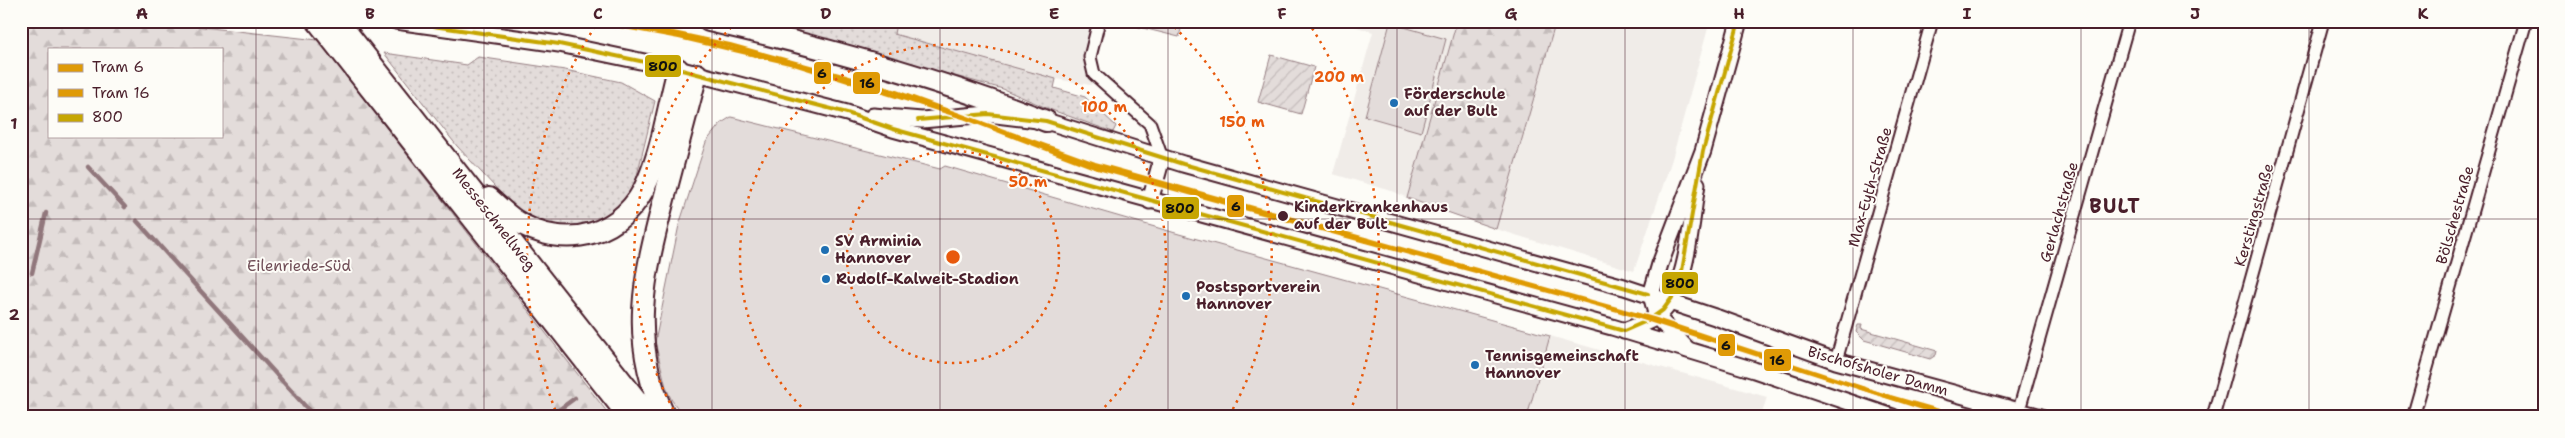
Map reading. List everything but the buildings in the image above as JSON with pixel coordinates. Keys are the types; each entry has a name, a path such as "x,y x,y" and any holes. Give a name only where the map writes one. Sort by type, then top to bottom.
{"highway":[{"name":"Messeschnellweg","path":"317,21 629,417"},
{"name":"Messeschnellweg","path":"338,21 650,417"},
{"path":"708,21 902,72 994,100 1046,121"},
{"path":"447,159 507,214 530,227 570,237 595,232 609,226 632,207 648,180 678,69"},
{"path":"666,417 656,397 644,350 641,328 643,290 650,254 697,74"}],"main road":[{"name":"Bischofsholer Damm","path":"396,21 559,44 678,69 847,112 893,129 1624,331 1754,370 1893,417"},
{"path":"1690,352 1657,317 1651,295 1660,264 1703,151 1739,21"},
{"name":"Bischofsholer Damm","path":"847,112 922,120 988,114 1046,121 1162,158 1651,295 1836,361 2041,417"},
{"path":"1624,331 1657,317 1671,303 1679,288 1703,151"},
{"path":"1150,201 1162,158"}],"street":[{"path":"1100,21 1090,57 1094,74 1150,124 1162,158"},
{"name":"Max-Eyth-Straße","path":"1836,361 1932,21"},
{"name":"Gerlachstraße","path":"2019,410 2129,21"},
{"name":"Kerstingstraße","path":"2213,417 2323,21"},
{"name":"Bölschestraße","path":"2413,417 2526,21"}],"shaded area":[{"path":"888,21 1095,21 1086,66 1096,81 1090,85 1056,79 893,34 896,23"},
{"name":"Förderschule auf der Bult","path":"1338,21 1457,21 1407,198 1395,192 1333,174 1373,32"},
{"path":"1556,21 1710,21 1672,159 1634,271 1496,229"},
{"path":"1550,336 1767,397 1761,417 1527,417"}],"green space":[{"name":"Eilenriede-Süd","path":"21,21 148,21 318,40 611,417 21,417"},
{"path":"753,21 888,21 896,23 894,34 1056,79 1054,88 1085,97 1116,126 1113,132 1049,109 1003,89"},
{"path":"1128,21 1183,21 1179,37 1127,24"},
{"path":"1457,21 1556,21 1496,229 1407,198"},
{"path":"1390,23 1446,39 1421,132 1365,116"},
{"path":"384,53 467,65 478,57 565,70 621,82 655,101 633,192 603,222 577,230 555,226 519,213 457,146"},
{"path":"1271,55 1314,67 1301,114 1258,102"},
{"path":"731,117 940,169 945,166 1179,234 1550,336 1527,417 684,417 671,399 666,387 655,342 679,225 706,142 720,124"},
{"path":"1858,325 1862,325 1861,329 1937,351 1936,355 1930,359 1864,340 1856,332"}],"waterway":[{"path":"88,167 125,207"},
{"path":"32,273 46,213"},
{"path":"137,221 315,417"},
{"path":"549,417 575,398"}],"tram line":[{"name":"6","path":"592,21 679,37 794,64 963,117 1094,167 1618,310 1951,417"},
{"name":"16","path":"645,27 730,45 839,75 896,92 1095,164 1653,319 1883,395 1960,417"}],"transit line":[{"name":"800","path":"398,21 559,44 678,69 847,113 893,129 1624,331 1649,320 1663,310 1679,288 1703,151 1739,21"},
{"name":"800","path":"918,120 988,114 1046,121 1183,164 1648,294"}],"place":[{"name":"Förderschule auf der Bult","path":"1394,103"},
{"name":"Kinderkrankenhaus auf der Bult","path":"1283,216"},
{"name":"SV Arminia Hannover","path":"825,250"},
{"name":"Rudolf-Kalweit-Stadion","path":"826,279"},
{"name":"Postsportverein Hannover","path":"1186,296"},
{"name":"Tennisgemeinschaft Hannover","path":"1475,365"}],"district":[{"name":"BULT","path":"2115,206"}]}
